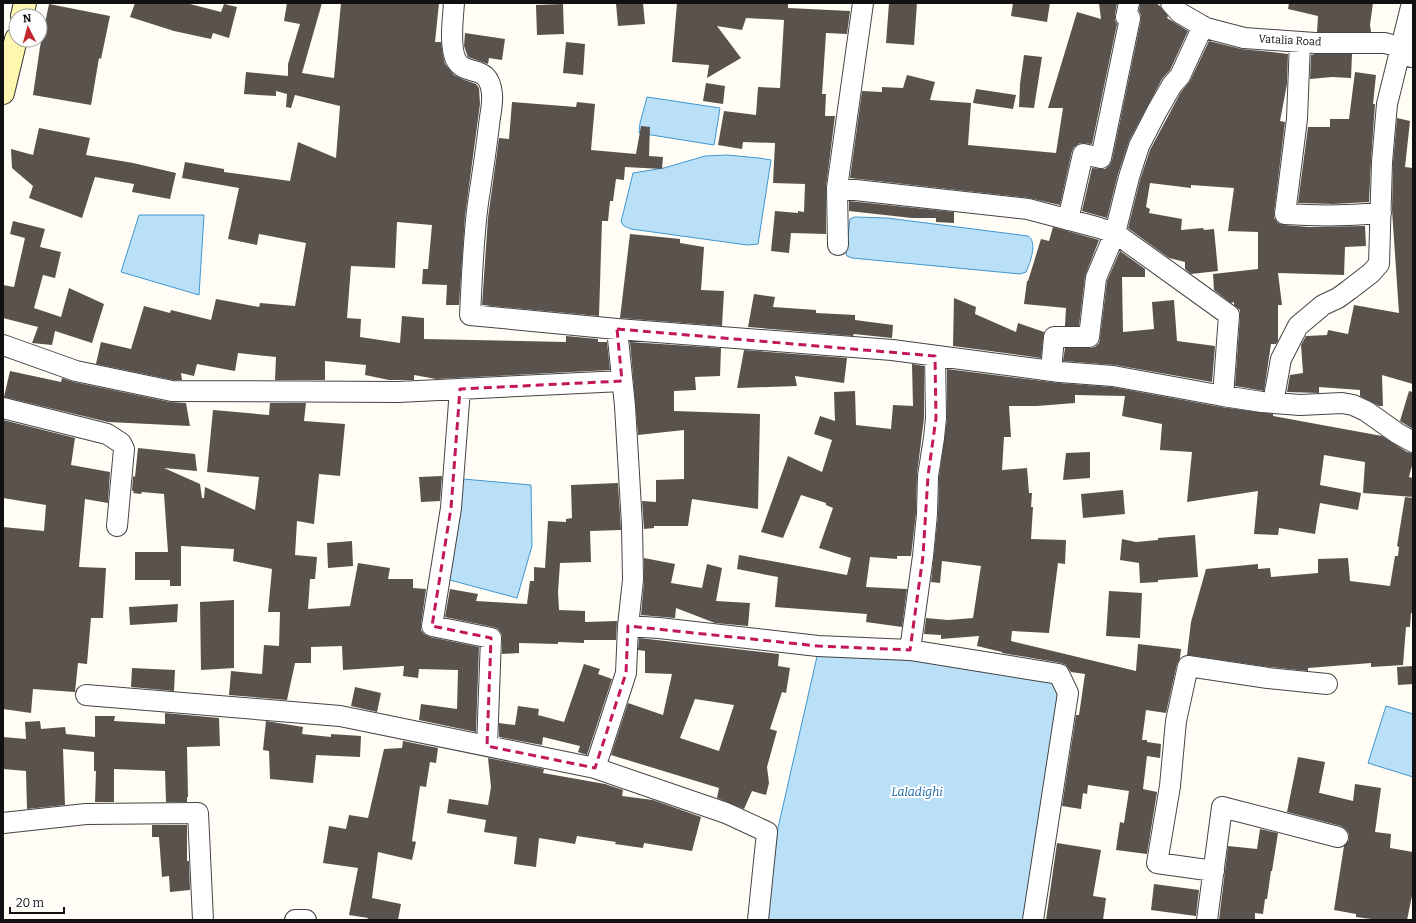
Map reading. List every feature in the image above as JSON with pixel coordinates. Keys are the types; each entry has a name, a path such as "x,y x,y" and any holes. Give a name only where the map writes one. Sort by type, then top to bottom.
{"street":[{"path":"454,3 452,50 457,61 464,68 476,71 486,76 490,85 492,96 487,148 478,205 472,265 470,314 617,329 892,350 1051,371 1113,376 1223,396 1273,403 1300,405 1330,403 1353,405 1366,411 1397,433 1413,442"},
{"path":"838,245 837,188 862,3"},
{"path":"1068,220 1083,154 1101,158 1130,18 1126,17 1130,3"},
{"name":"Vatalia Road","path":"1171,3 1180,13 1206,28 1244,38 1300,42 1385,43 1407,54"},
{"path":"1273,403 1281,359 1298,326 1323,306 1349,290 1371,273 1379,264 1382,162 1387,104 1407,54 1412,3"},
{"path":"1051,371 1054,337 1089,337 1096,278 1115,233 1129,177 1139,146 1172,85 1180,76 1203,26"},
{"path":"1300,42 1297,120 1285,214 1332,216 1381,213"},
{"path":"3,93 6,71 13,48"},
{"path":"837,188 1028,210 1115,233 1229,315 1223,396"},
{"path":"595,768 626,673 632,580 632,525 617,329"},
{"path":"3,344 76,371 172,390 398,392 622,381"},
{"path":"910,650 923,556 927,514 928,476 935,431 935,356"},
{"path":"460,389 451,508 432,626 491,638 487,746"},
{"path":"3,408 107,434 120,443 124,449 117,526"},
{"path":"628,626 659,628 818,646 910,650 1059,674 1068,693 1033,920"},
{"path":"1214,870 1156,863 1170,786 1176,721 1188,666 1268,678 1327,684"},
{"path":"86,695 340,716 595,768 726,813 767,832 758,920"},
{"path":"1208,920 1222,807 1338,837"},
{"path":"3,823 86,814 198,813 203,920"},
{"path":"295,920 306,920"}],"highlighted area":[{"path":"617,329 935,356 936,418 928,476 923,556 910,650 818,646 628,626 626,673 595,768 487,746 491,638 432,626 451,508 460,389 622,381"}],"water":[{"path":"647,97 720,108 714,145 639,133"},
{"path":"727,155 771,160 758,244 747,245 631,229 624,226 621,222 633,173 664,168 705,156"},
{"path":"139,215 204,215 199,295 121,272"},
{"path":"855,217 887,218 1028,236 1031,239 1033,248 1026,272 1020,274 852,258 846,254 850,219"},
{"path":"463,479 531,485 532,546 517,598 446,579"},
{"name":"Laladighi","path":"818,652 912,657 1053,680 1063,695 1025,920 767,920 778,828"},
{"path":"1386,706 1413,714 1413,777 1368,763"}],"building":[{"path":"135,3 186,3 221,12 224,4 237,7 229,38 213,33 211,39 174,31 130,17"},
{"path":"287,3 322,3 302,73 334,78 341,3 439,3 435,42 441,42 445,64 454,75 476,84 479,88 480,104 465,216 459,305 446,305 447,285 422,284 423,269 428,269 432,225 397,222 395,268 351,266 347,318 361,319 360,337 400,343 402,316 424,318 424,339 566,342 566,336 598,339 598,342 607,342 610,370 436,379 414,375 414,380 389,380 365,375 366,365 325,361 325,380 275,380 276,357 238,353 235,371 197,364 194,376 181,373 182,380 173,380 96,364 101,342 131,349 144,306 170,313 171,310 211,320 216,299 259,307 260,303 295,306 306,243 259,234 257,245 228,239 239,188 182,178 185,162 224,169 224,172 290,181 298,142 336,158 340,106 295,95 291,108 286,107 287,94 276,91 276,96 244,94 246,72 288,76 288,64 300,24 284,21"},
{"path":"616,3 643,3 645,24 618,26"},
{"path":"677,3 788,3 788,8 850,11 847,34 826,33 822,94 826,94 825,116 835,116 826,187 826,234 791,233 789,253 771,251 775,211 798,213 798,211 804,212 805,184 773,183 775,143 743,142 742,149 718,145 724,111 756,115 758,87 780,88 784,20 746,18 742,30 717,26 741,58 707,78 709,65 672,62"},
{"path":"889,3 917,3 914,45 886,43"},
{"path":"1013,3 1050,3 1047,22 1011,16"},
{"path":"1099,3 1117,3 1115,20 1117,24 1092,144 1080,143 1074,147 1060,205 1029,198 850,178 862,91 882,92 882,87 903,88 907,75 935,82 930,100 971,103 968,145 1056,153 1063,108 1048,108 1077,12 1101,19"},
{"path":"1140,3 1156,3 1168,16 1167,18 1188,31 1170,70 1162,79 1129,141 1118,174 1107,218 1082,211 1092,168 1105,169 1110,165 1112,160 1141,20 1139,11"},
{"path":"1289,3 1373,3 1370,25 1371,32 1317,32 1318,16 1288,9"},
{"path":"49,4 110,16 101,59 99,58 91,105 33,95 40,48 48,48"},
{"path":"563,4 564,34 537,35 536,5"},
{"path":"465,33 505,39 502,60 489,58 488,64 468,57 464,46"},
{"path":"1209,41 1241,49 1288,54 1287,84 1280,121 1285,122 1274,213 1274,218 1278,223 1284,225 1309,227 1365,226 1366,246 1345,247 1344,275 1278,273 1282,305 1278,305 1278,341 1276,344 1271,344 1264,391 1235,386 1240,310 1234,305 1234,302 1231,303 1214,290 1213,274 1258,269 1258,232 1228,231 1234,188 1191,185 1191,188 1150,183 1146,207 1150,209 1149,213 1182,219 1181,230 1203,228 1204,230 1214,229 1218,271 1191,274 1185,269 1185,262 1169,258 1128,228 1140,180 1150,150 1181,92 1190,81"},
{"path":"566,42 585,44 583,75 563,73"},
{"path":"1352,54 1351,78 1332,77 1310,79 1311,55"},
{"path":"1024,55 1042,57 1034,108 1019,107 1020,84"},
{"path":"1355,72 1376,75 1373,104 1375,104 1369,202 1333,204 1298,203 1308,127 1330,127 1330,119 1349,119"},
{"path":"706,83 725,86 723,104 703,101"},
{"path":"976,89 1016,95 1013,109 973,103"},
{"path":"512,102 576,107 577,102 595,104 591,150 636,154 641,126 650,127 649,156 663,157 662,169 625,167 624,180 616,179 613,201 610,201 608,221 602,221 599,316 482,305 488,218 499,138 509,139"},
{"path":"1397,118 1410,121 1405,167 1413,168 1413,384 1382,375 1383,406 1379,406 1360,396 1360,390 1319,387 1319,393 1287,392 1290,375 1303,373 1301,345 1306,336 1327,335 1328,330 1348,334 1354,305 1399,313 1392,210 1393,163"},
{"path":"39,128 90,138 86,155 133,163 176,173 170,199 132,192 134,184 95,177 82,218 29,198 33,186 12,168 11,149 33,155"},
{"path":"849,201 954,212 954,223 936,222 936,218 912,218 849,211"},
{"path":"13,221 45,229 40,247 61,252 55,278 43,275 34,308 61,317 69,288 104,304 92,343 55,331 52,345 32,343 38,327 3,318 3,285 14,287 25,238 10,234"},
{"path":"1053,227 1099,240 1085,276 1079,326 1065,326 1066,308 1024,304 1027,281 1041,239 1049,241"},
{"path":"630,234 680,239 680,243 704,247 701,290 724,291 722,326 620,318"},
{"path":"1120,251 1145,269 1145,277 1122,277 1123,332 1154,329 1152,302 1174,300 1177,341 1215,346 1212,382 1115,365 1063,361 1065,348 1089,348 1095,347 1099,343 1107,281"},
{"path":"754,294 775,297 773,307 816,310 816,313 855,315 855,320 893,325 892,338 748,327"},
{"path":"954,298 976,307 975,314 1016,332 1018,323 1044,332 1041,358 953,346"},
{"path":"630,342 721,348 720,376 695,377 696,390 674,391 674,411 760,414 758,509 692,499 688,526 654,526 654,528 644,529 642,501 656,502 656,480 684,479 684,430 638,435"},
{"path":"744,350 847,358 844,383 795,376 797,386 737,388"},
{"path":"912,364 924,366 924,418 917,474 916,513 911,556 897,556 897,559 870,557 866,587 907,589 902,627 866,622 867,614 775,607 778,577 737,569 739,555 847,575 851,558 819,548 833,508 826,505 826,503 801,495 783,538 761,532 788,456 822,472 832,440 814,434 820,416 835,421 834,392 855,391 856,425 891,429 893,405 913,406"},
{"path":"947,369 1059,383 1112,387 1221,407 1273,414 1273,416 1382,436 1407,452 1413,453 1413,462 1409,477 1413,478 1413,497 1363,493 1365,462 1324,455 1320,485 1361,493 1358,510 1320,503 1315,534 1279,528 1278,535 1254,534 1258,491 1187,502 1192,452 1160,450 1162,424 1122,416 1125,396 1075,395 1075,403 1037,406 1009,406 1011,437 1004,437 1002,470 1027,468 1029,493 1032,493 1031,507 1033,507 1031,539 1066,540 1065,564 1058,563 1049,633 1012,631 1011,641 1136,671 1138,644 1181,649 1166,713 1146,710 1142,740 1161,744 1160,758 1147,756 1143,789 1157,792 1147,854 1116,850 1120,822 1124,823 1129,791 1088,785 1087,794 1083,793 1081,809 1062,806 1076,715 1079,715 1085,674 1071,672 1066,665 1061,663 1002,653 977,646 979,636 941,639 941,635 924,634 926,618 948,620 973,618 981,566 942,561 940,583 931,582 938,515 939,477 947,419"},
{"path":"10,371 61,382 62,378 74,382 170,402 186,403 190,426 108,422 4,397"},
{"path":"1409,391 1413,392 1413,429 1400,421"},
{"path":"270,403 306,403 304,421 345,424 340,476 319,474 314,524 297,521 295,555 317,557 315,579 310,579 308,609 350,606 358,563 390,568 388,579 413,579 413,588 426,589 421,625 421,630 424,634 430,637 479,647 476,732 419,720 421,704 457,709 458,670 419,669 418,678 403,676 404,666 343,670 342,646 311,647 311,663 295,663 287,700 229,695 231,671 262,674 264,645 279,646 280,612 268,612 272,569 233,561 234,549 181,546 181,586 170,586 170,580 135,580 135,552 168,552 164,494 142,492 141,494 133,493 134,491 132,491 138,448 195,454 197,471 164,468 200,484 202,498 204,498 205,487 255,510 259,477 207,472 213,410 269,415"},
{"path":"3,420 75,438 71,465 110,472 108,503 85,499 79,567 106,568 103,618 91,618 87,664 78,663 75,692 33,689 31,713 3,709 3,527 44,531 46,505 3,498"},
{"path":"1090,452 1090,478 1063,480 1066,453"},
{"path":"442,476 440,501 421,502 419,477"},
{"path":"618,483 621,530 590,531 591,562 560,563 558,592 559,610 585,611 585,622 617,621 616,640 584,640 584,643 558,642 558,644 519,643 519,653 502,654 502,638 498,629 445,617 450,589 478,594 476,601 527,604 530,581 534,581 534,567 545,568 548,521 566,522 566,519 572,518 571,485"},
{"path":"1123,490 1125,514 1083,518 1081,494"},
{"path":"1405,497 1413,498 1413,613 1411,613 1410,627 1406,627 1403,665 1371,667 1371,663 1308,668 1308,671 1187,655 1191,622 1206,569 1258,564 1258,569 1270,568 1271,577 1318,573 1318,559 1348,558 1350,581 1390,586 1395,556 1398,556 1399,547 1397,546"},
{"path":"1195,535 1198,577 1140,583 1139,563 1120,560 1122,539 1136,542 1158,540 1158,538"},
{"path":"352,541 353,566 328,568 327,543"},
{"path":"644,558 675,564 671,583 702,588 707,564 722,568 716,601 750,603 748,626 715,623 676,608 675,618 641,615 644,581"},
{"path":"1109,591 1142,593 1140,638 1106,636"},
{"path":"234,600 234,668 201,670 200,602"},
{"path":"178,604 177,622 130,625 129,607"},
{"path":"639,638 779,654 778,666 790,668 786,693 782,692 770,729 777,731 767,767 769,783 766,795 752,791 744,809 717,798 719,788 611,755 628,703 663,715 672,674 645,673 645,651 638,650","holes":["695,699 734,705 719,751 680,738"]},
{"path":"584,664 600,669 598,674 612,679 587,755 578,752 580,746 543,737 542,745 499,737 499,723 515,725 518,706 539,709 538,715 564,722"},
{"path":"1413,666 1413,684 1398,685 1397,667"},
{"path":"132,668 175,670 174,691 131,687"},
{"path":"355,687 381,693 377,712 351,706"},
{"path":"165,713 219,718 220,746 187,747 187,802 166,802 165,771 114,769 114,802 95,802 96,771 94,771 94,752 63,749 65,805 27,809 26,771 3,769 3,737 26,739 25,722 40,721 41,729 65,727 66,734 95,737 95,716 115,716 114,721 165,724"},
{"path":"266,721 303,727 302,734 331,737 331,734 361,736 360,757 316,755 313,783 270,779 269,751 263,750"},
{"path":"403,741 438,748 436,763 430,762 426,787 420,786 412,841 416,842 412,860 378,852 372,898 401,904 398,920 367,920 368,918 349,915 358,868 323,863 329,826 346,829 349,815 368,818 384,749 402,748"},
{"path":"1298,757 1325,762 1319,793 1353,801 1355,784 1381,788 1375,832 1391,834 1390,848 1413,852 1413,891 1407,920 1379,920 1356,917 1356,914 1334,910 1344,846 1349,840 1349,834 1346,829 1341,826 1287,812"},
{"path":"488,758 544,769 543,773 605,784 623,790 622,796 653,800 701,817 692,851 644,843 643,848 577,836 575,844 539,838 536,867 514,864 517,837 484,832 486,820 447,813 449,799 488,805 491,787"},
{"path":"152,825 187,825 187,861 189,861 190,890 170,892 169,876 162,877 159,837 152,837"},
{"path":"1260,829 1278,833 1267,899 1265,899 1263,914 1255,913 1255,920 1219,920 1228,846 1257,849"},
{"path":"1057,843 1101,850 1093,896 1106,898 1103,920 1046,920"},
{"path":"1154,884 1199,890 1196,916 1151,910"}]}
